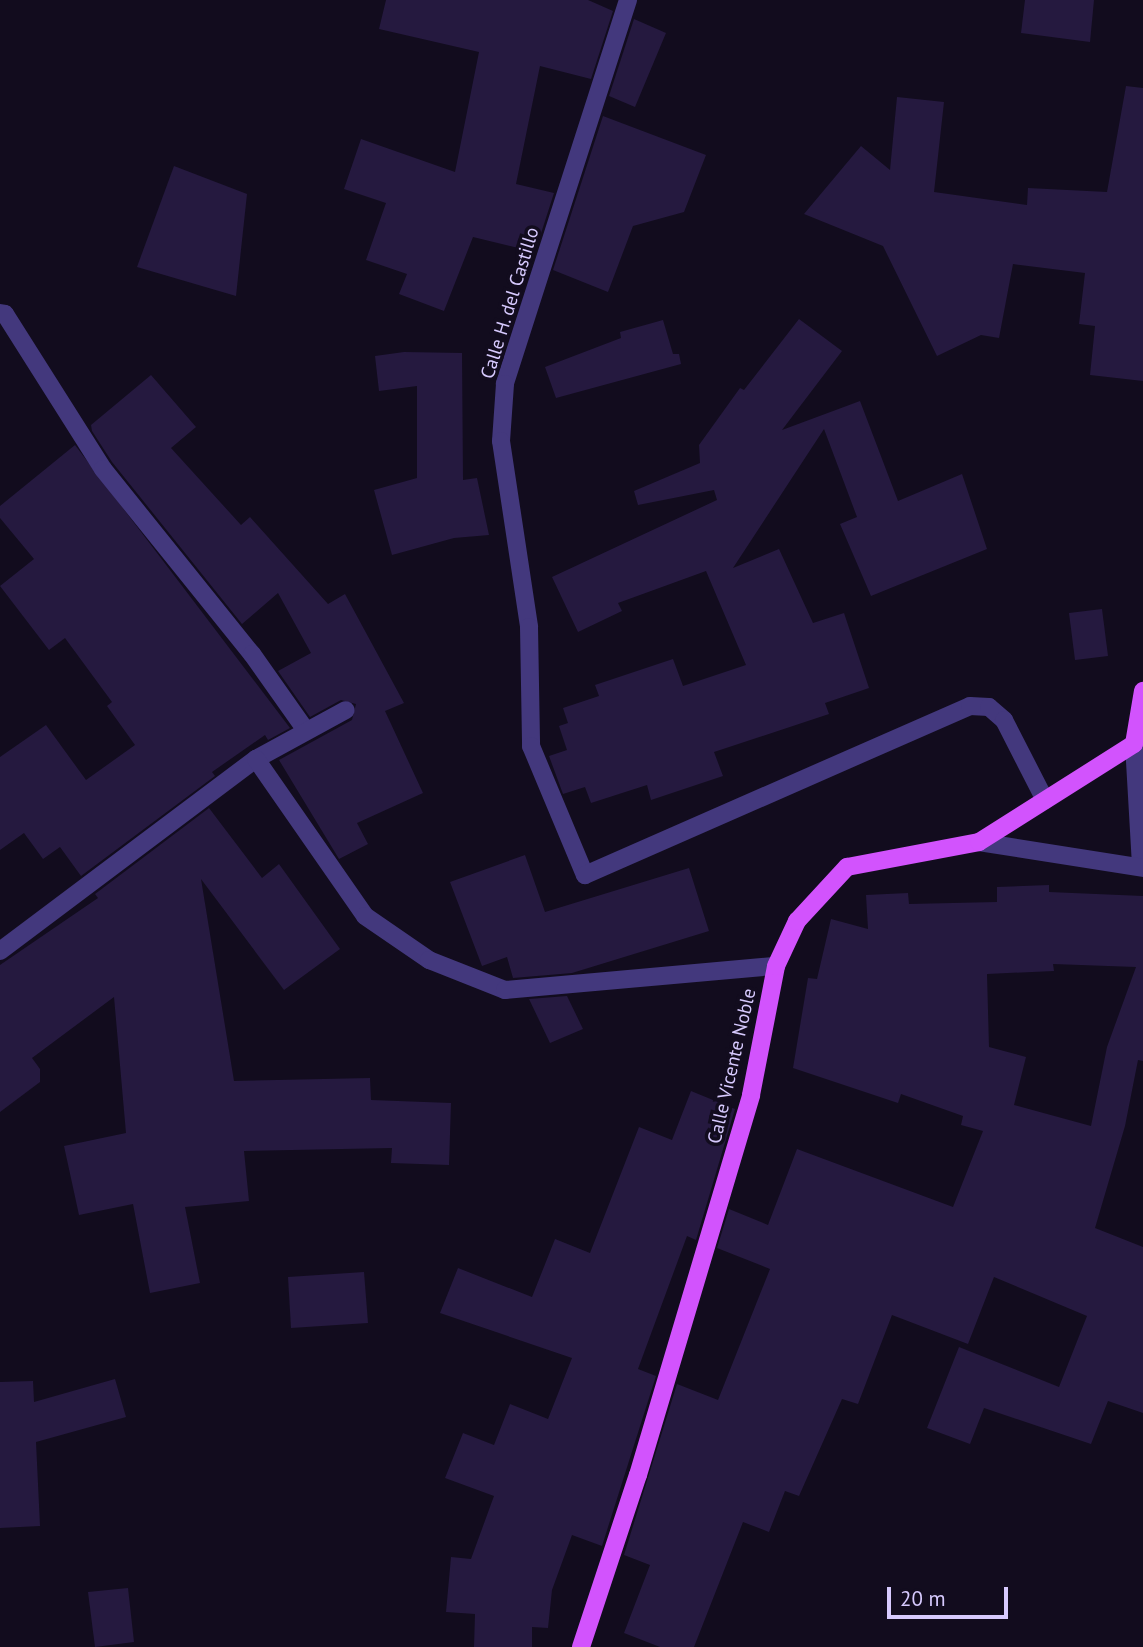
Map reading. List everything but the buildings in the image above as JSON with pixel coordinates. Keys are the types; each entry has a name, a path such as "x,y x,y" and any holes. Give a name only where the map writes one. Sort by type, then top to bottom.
{"main road":[{"path":"1133,744 1143,691"},
{"name":"Calle Vicente Noble","path":"581,1647 638,1475 751,1095 776,966 797,921 846,867 979,842 1133,744"}],"street":[{"name":"Calle H. del Castillo","path":"628,0 505,384 501,441 529,627 531,746 585,875 970,706 989,707 1004,720 1045,800"},
{"path":"0,313 5,314 103,469 252,654 305,729"},
{"path":"0,951 256,759 305,729 346,710"},
{"path":"979,842 1142,867 1133,744"},
{"path":"256,759 365,916 429,960 505,990 776,966"}]}
